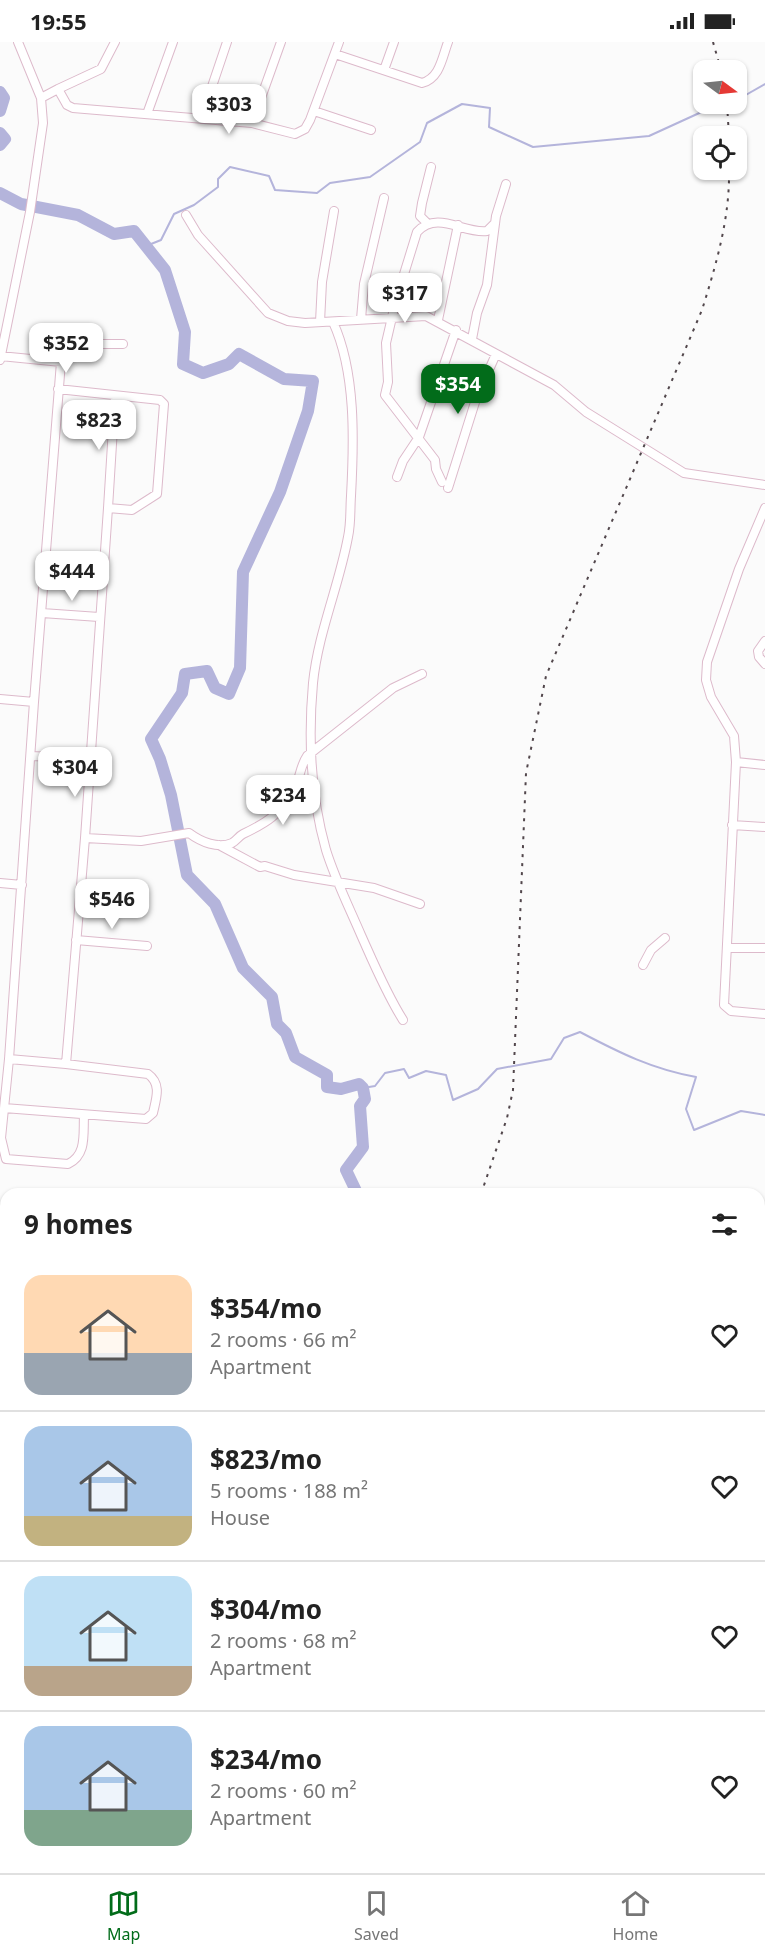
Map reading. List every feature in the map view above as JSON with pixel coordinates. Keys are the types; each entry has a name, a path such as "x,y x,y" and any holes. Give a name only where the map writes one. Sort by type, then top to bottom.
{"street":[{"path":"18,42 41,98 43,123 30,212 0,357 61,362"},
{"path":"41,98 101,69 115,42"},
{"path":"147,114 173,42"},
{"path":"201,119 227,42"},
{"path":"252,123 281,42"},
{"path":"58,89 67,105 73,108 252,123 295,134 305,129 314,111 339,42"},
{"path":"384,70 394,42"},
{"path":"334,54 423,83 431,81 437,75 448,42"},
{"path":"314,111 371,130"},
{"path":"431,167 417,232 386,343 388,382 385,395 406,426 419,437 427,452 435,460 436,469 445,485 496,354"},
{"path":"472,339 477,313 487,285 490,234 506,184"},
{"path":"361,320 364,284 384,198"},
{"path":"320,322 322,282 334,211"},
{"path":"186,215 198,235 268,313 288,321 333,322 426,316 438,320 554,385 586,412 684,473 765,485"},
{"path":"420,216 428,224"},
{"path":"417,232 424,224 428,224 458,225 490,234"},
{"path":"438,320 458,225"},
{"path":"333,322 342,342 347,364 354,437 352,483 348,536 318,650 313,683 312,753 320,821 327,851 338,882 388,996 403,1020"},
{"path":"397,477 403,461 419,437 456,330"},
{"path":"84,1116 81,1152 79,1157 68,1164 6,1159 0,1138 4,1108 2,1091 9,1059 61,362 70,344 123,344"},
{"path":"58,389 160,400 165,405 157,495 132,510 108,508"},
{"path":"66,1064 86,838 115,396"},
{"path":"765,508 739,569 707,662 706,680 711,697 734,736 736,762 724,1005 731,1011 765,1014"},
{"path":"42,613 99,617"},
{"path":"765,641 758,651 759,657 765,664"},
{"path":"216,845 234,842 241,835 267,823 295,787 303,762 312,753 393,688 422,674"},
{"path":"0,699 34,702"},
{"path":"32,756 90,759"},
{"path":"736,762 765,765"},
{"path":"732,825 765,827"},
{"path":"86,838 141,841 189,833 203,842 224,846 260,867 265,866 294,875 374,888 420,904"},
{"path":"0,883 21,885"},
{"path":"643,965 651,950 665,938"},
{"path":"76,940 147,945"},
{"path":"727,948 765,948"},
{"path":"4,1108 84,1116 149,1118 154,1110 156,1081 141,1072 9,1059"}],"waterway":[{"path":"747,94 765,84"},
{"path":"0,92 4,98 0,111"},
{"path":"146,246 161,240 174,214 194,205 218,187 218,179 230,167 269,176 275,190 317,193 330,183 370,177 420,142 427,123 462,104 490,108 489,127 533,147 649,136 697,114"},
{"path":"0,133 5,139 0,145"},
{"path":"0,193 21,204 78,215 114,234 134,231 165,270 185,332 183,364 203,373 229,364 239,354 284,379 313,381 308,411 280,492 243,572 240,668 229,694 215,688 207,671 185,674 182,693 151,739 171,795 187,875 215,904 243,968 272,997 277,1024 286,1033 295,1057 327,1075 327,1087 341,1089 359,1084 363,1088 365,1099 360,1106 363,1147 346,1170 355,1188"},
{"path":"363,1088 375,1086 385,1073 404,1069 409,1078 426,1071 446,1075 453,1100 478,1089 497,1069 551,1059 564,1038 580,1032 636,1059 665,1070 696,1077 686,1109 694,1130 741,1111 765,1115"}],"railway":[{"path":"713,42 718,60"},
{"path":"728,114 728,126"},
{"path":"483,1188 507,1118 513,1090 526,773 546,676 702,310 725,224 729,180"}]}
